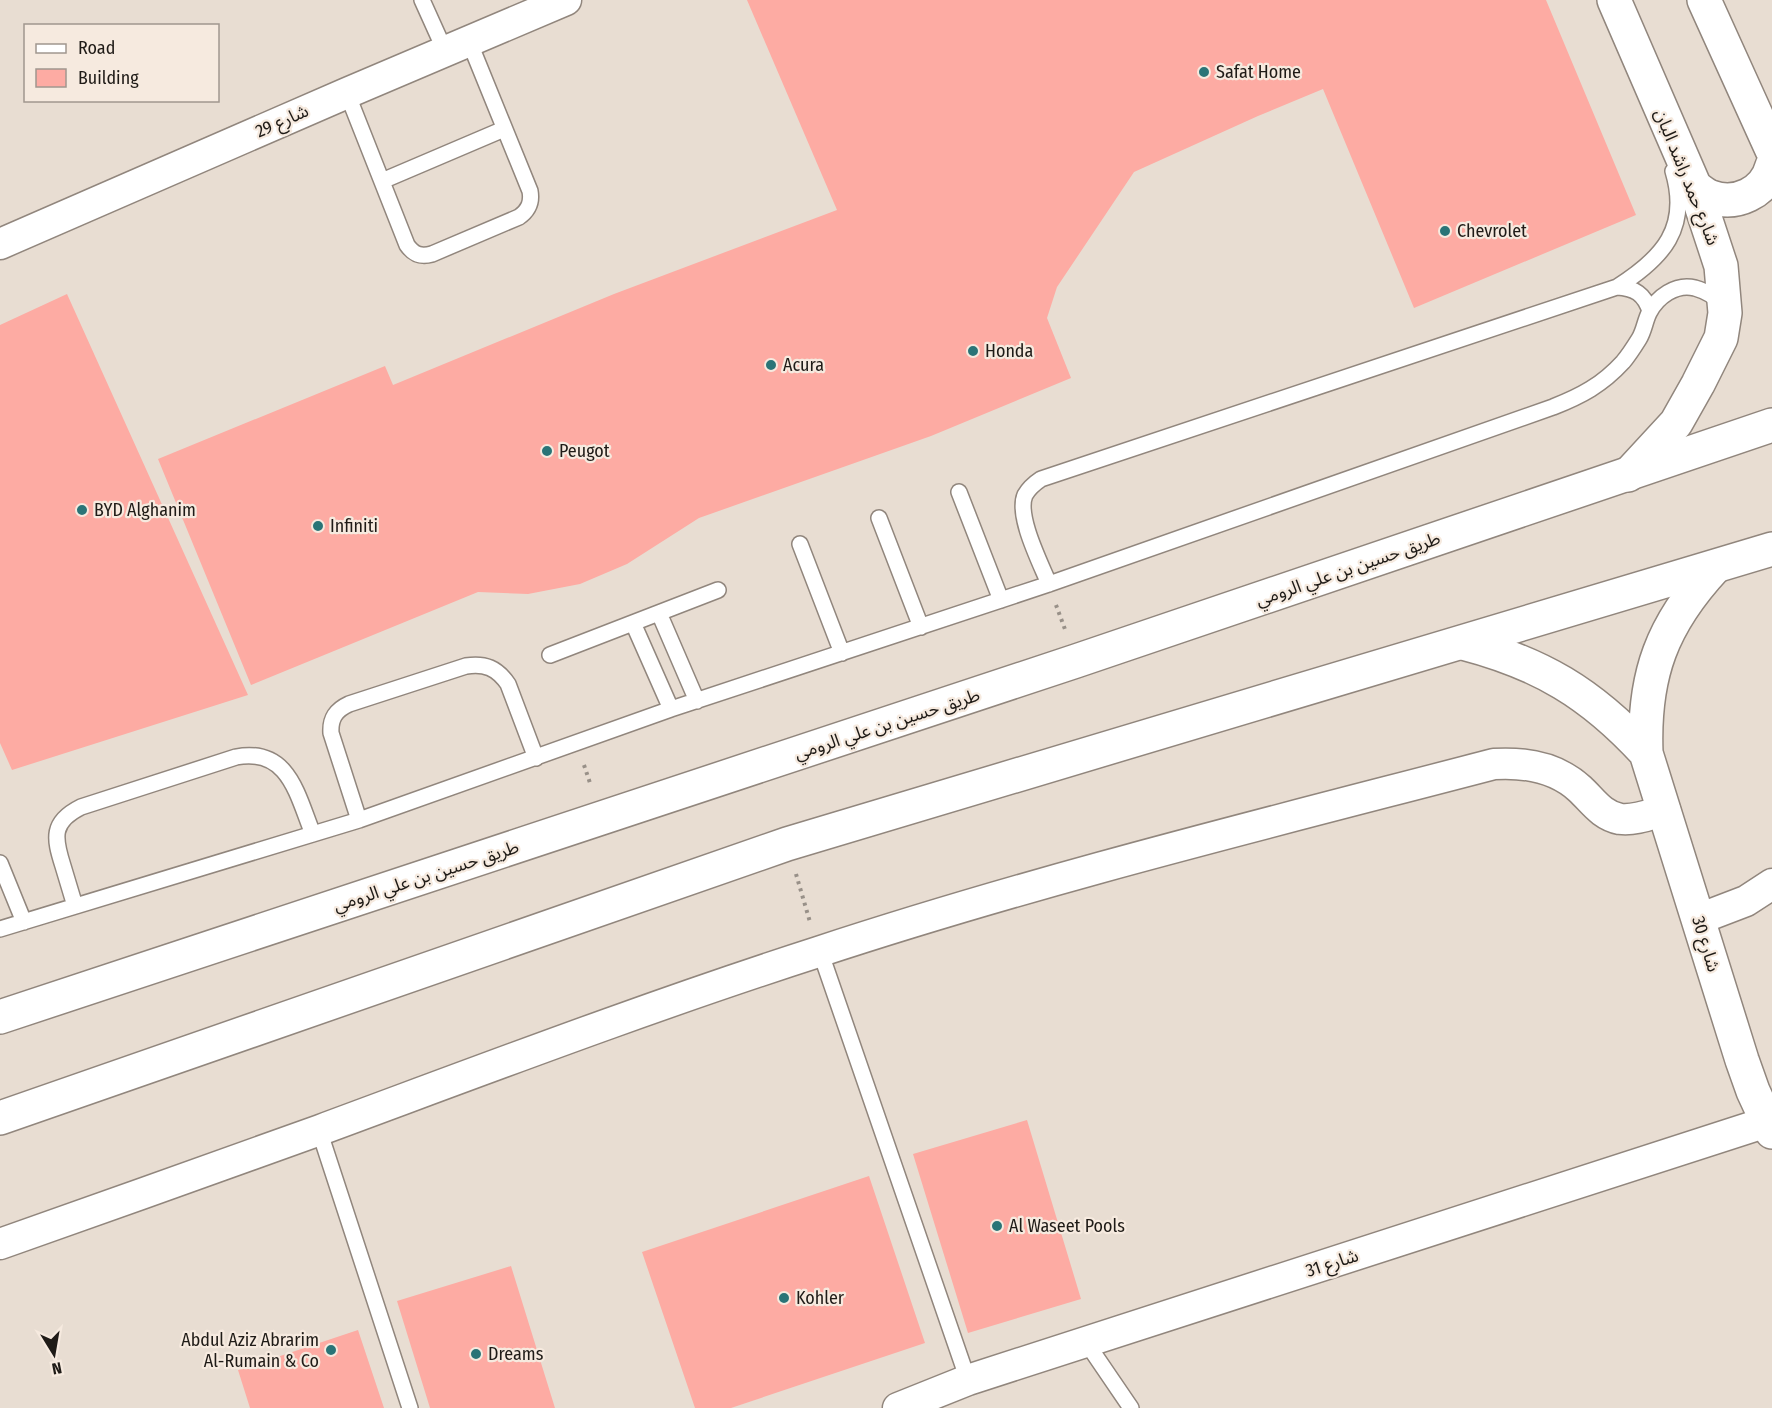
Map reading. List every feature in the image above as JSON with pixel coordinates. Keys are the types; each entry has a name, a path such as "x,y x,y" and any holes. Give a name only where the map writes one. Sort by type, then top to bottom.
{"main road":[{"name":"شارع حمد راشد البان","path":"1614,0 1695,187 1721,266 1725,313 1721,338 1676,423 1628,475"},
{"path":"1704,0 1772,150"},
{"path":"1695,187 1710,197 1727,201 1745,197 1760,188 1770,174 1772,166"},
{"name":"طريق حسين بن علي الرومي","path":"0,1017 1076,661 1772,425"},
{"path":"0,1118 787,844 1772,549"},
{"name":"شارع 30","path":"1715,567 1695,588 1678,612 1654,665 1646,714 1646,753 1742,1060 1769,1127"},
{"name":"شارع 30","path":"1463,643 1522,661 1576,690 1625,730 1646,753"}],"street":[{"name":"شارع 29","path":"0,244 566,0"},
{"path":"0,1244 652,1008 820,951 1002,895 1187,844 1494,764 1532,765 1550,770 1567,778 1601,811 1621,819 1632,819 1665,810"},
{"path":"1699,919 1746,901 1772,884"},
{"name":"شارع 31","path":"898,1408 968,1380 1769,1127"}],"lane":[{"path":"346,93 407,245 412,252 418,255 432,254 525,213 531,198 504,129 457,46 422,0"},
{"path":"1049,584 1022,508 1025,496 1041,479 1617,287 1638,273 1657,256 1671,236 1678,213 1679,189 1666,147 1660,108"},
{"path":"382,182 504,129"},
{"path":"0,929 359,820 671,709 1049,584 1579,397 1603,381 1624,361 1640,338 1650,311 1660,298 1673,289 1689,286 1704,290 1717,299 1725,313"},
{"path":"1617,287 1628,287 1639,292 1646,300 1650,311"},
{"path":"959,492 1001,600"},
{"path":"879,518 921,627"},
{"path":"800,544 842,653"},
{"path":"550,656 718,590"},
{"path":"659,613 697,701"},
{"path":"633,623 671,709"},
{"path":"359,820 331,733 330,723 341,708 349,704 466,666 485,665 495,669 508,684 536,758"},
{"path":"75,906 57,846 56,834 61,822 69,813 81,807 236,757 262,756 274,761 284,770 291,781 313,834"},
{"path":"0,863 24,922"},
{"path":"820,951 968,1380"},
{"path":"319,1130 410,1408"},
{"path":"1086,1342 1131,1408"}],"path":[{"path":"1049,584 1076,661"},
{"path":"577,743 601,818"},
{"path":"787,844 820,951"}],"building":[{"path":"747,0 1546,0 1636,215 1414,308 1323,89 1134,172 1057,287 1047,318 1071,378 931,436 699,518 627,564 580,584 528,594 478,592 251,685 158,459 385,366 393,385 614,294 837,210"},
{"name":"BYD Alghanim","path":"67,294 248,695 12,770 0,743 0,325"},
{"name":"Al Waseet Pools","path":"1027,1120 1081,1299 968,1333 913,1154"},
{"name":"Kohler","path":"869,1176 925,1343 731,1408 695,1408 642,1252"},
{"name":"Dreams","path":"511,1266 555,1408 430,1408 397,1301"},
{"name":"Abdul Aziz Abrarim Al-Rumain & Co","path":"358,1330 384,1408 250,1408 238,1370"}],"place":[{"name":"Safat Home","path":"1204,72"},
{"name":"Chevrolet","path":"1445,231"},
{"name":"Honda","path":"973,351"},
{"name":"Acura","path":"771,365"},
{"name":"Peugot","path":"547,451"},
{"name":"BYD Alghanim","path":"82,510"},
{"name":"Infiniti","path":"318,526"},
{"name":"Al Waseet Pools","path":"997,1226"},
{"name":"Kohler","path":"784,1298"},
{"name":"Abdul Aziz Abrarim Al-Rumain & Co","path":"331,1350"},
{"name":"Dreams","path":"476,1354"}]}
